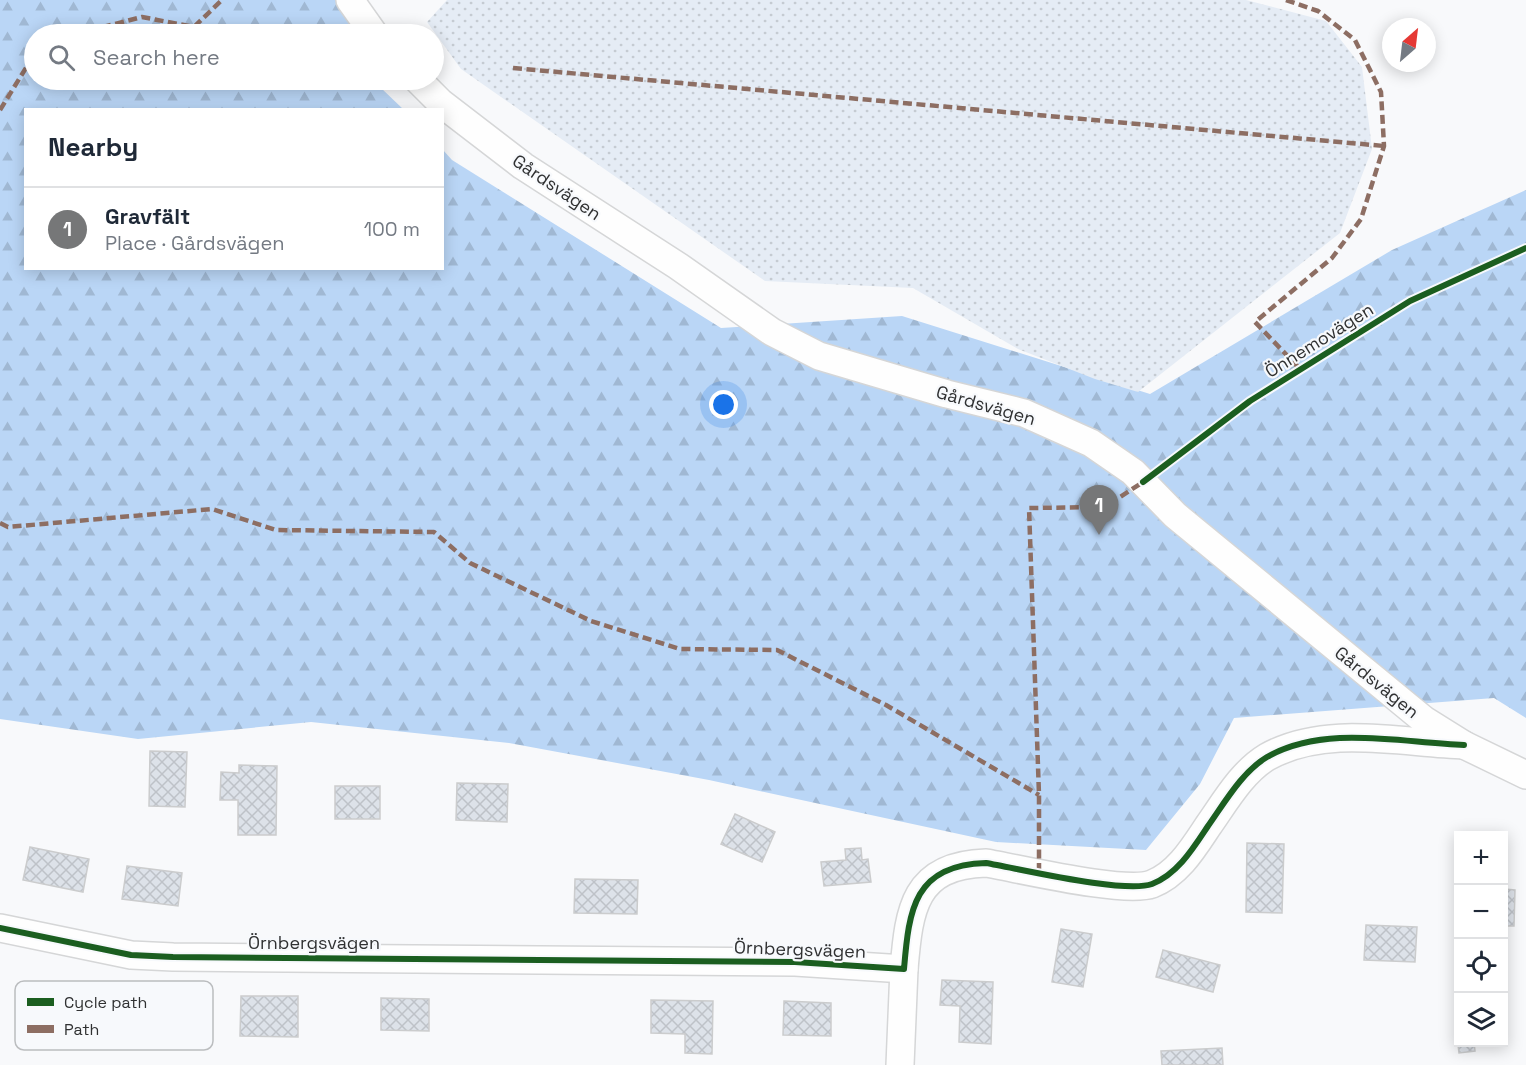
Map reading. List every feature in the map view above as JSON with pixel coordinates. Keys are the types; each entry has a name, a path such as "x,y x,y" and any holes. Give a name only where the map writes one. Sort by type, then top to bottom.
{"street":[{"path":"350,0 367,24"},
{"name":"Gårdsvägen","path":"428,90 441,103 523,166 678,266 772,332 819,356 947,394 1024,413 1091,443 1134,472 1175,515 1290,613 1424,720 1464,745 1526,775"},
{"path":"900,1065 907,928 921,888 947,869 967,863 986,863 1126,888 1151,884 1166,876 1187,857 1233,790 1268,757 1298,745 1341,737 1464,745"},
{"name":"Örnbergsvägen","path":"0,928 142,955 795,962 904,969"}],"green space":[{"path":"0,0 340,0 351,24 24,24 24,90 383,90 402,108 24,108 24,270 444,270 444,151 452,160 721,328 902,316 1150,394 1392,250 1526,190 1526,718 1494,698 1234,718 1200,784 1146,850 996,842 709,780 509,743 311,722 138,739 0,719"}],"shaded area":[{"path":"447,0 1246,0 1326,21 1362,67 1372,149 1340,233 1138,392 1095,379 1018,349 913,288 765,281 461,69 444,46 444,24 428,24 427,22"}],"building":[{"path":"150,751 187,752 185,807 149,806"},
{"path":"239,765 277,766 276,835 238,835 238,800 220,800 221,772 239,773"},
{"path":"457,783 508,784 507,822 456,820"},
{"path":"335,786 380,786 380,819 335,819"},
{"path":"735,814 775,832 762,862 721,844"},
{"path":"1247,843 1284,844 1282,913 1246,912"},
{"path":"30,847 89,859 83,892 23,880"},
{"path":"861,848 862,860 868,859 871,882 824,886 821,862 846,860 845,849"},
{"path":"127,866 182,873 178,906 122,899"},
{"path":"575,879 638,880 637,914 574,913"},
{"path":"1508,889 1515,890 1514,926 1508,926"},
{"path":"1366,925 1417,927 1415,962 1364,960"},
{"path":"1061,929 1092,934 1083,987 1052,982"},
{"path":"1163,950 1220,965 1213,992 1156,977"},
{"path":"942,980 993,982 991,1044 959,1042 960,1006 940,1005"},
{"path":"241,996 298,996 298,1037 240,1036"},
{"path":"381,998 429,999 429,1031 381,1030"},
{"path":"651,1000 713,1001 712,1054 685,1053 685,1034 651,1033"},
{"path":"784,1001 831,1003 831,1036 783,1035"},
{"path":"1458,1047 1475,1047 1475,1051 1459,1053"},
{"path":"1222,1048 1223,1065 1162,1065 1161,1051"}],"marked path":[{"path":"197,24 222,0"},
{"path":"1286,0 1318,11 1355,40 1381,92 1384,146 1361,219 1332,258 1255,322 1301,370"},
{"path":"115,24 142,17 178,24"},
{"path":"513,68 1384,146"},
{"path":"0,110 24,71"},
{"path":"1039,872 1039,795 1029,508 1105,507 1143,482"},
{"path":"0,523 8,527 212,509 276,530 434,532 470,563 591,621 680,649 777,650 886,705 1039,795"}],"cycle path":[{"name":"Önnemovägen","path":"1143,482 1250,401 1410,301 1526,248"},
{"path":"0,928 131,955 173,957 795,962 904,969 913,910 920,894 930,882 944,872 962,866 986,863 1120,886 1152,884 1170,874 1177,867 1197,843 1235,788 1258,763 1267,757 1290,747 1339,738 1390,739 1464,745"}],"place":[{"name":"Gravfält","path":"1099,535"}]}
